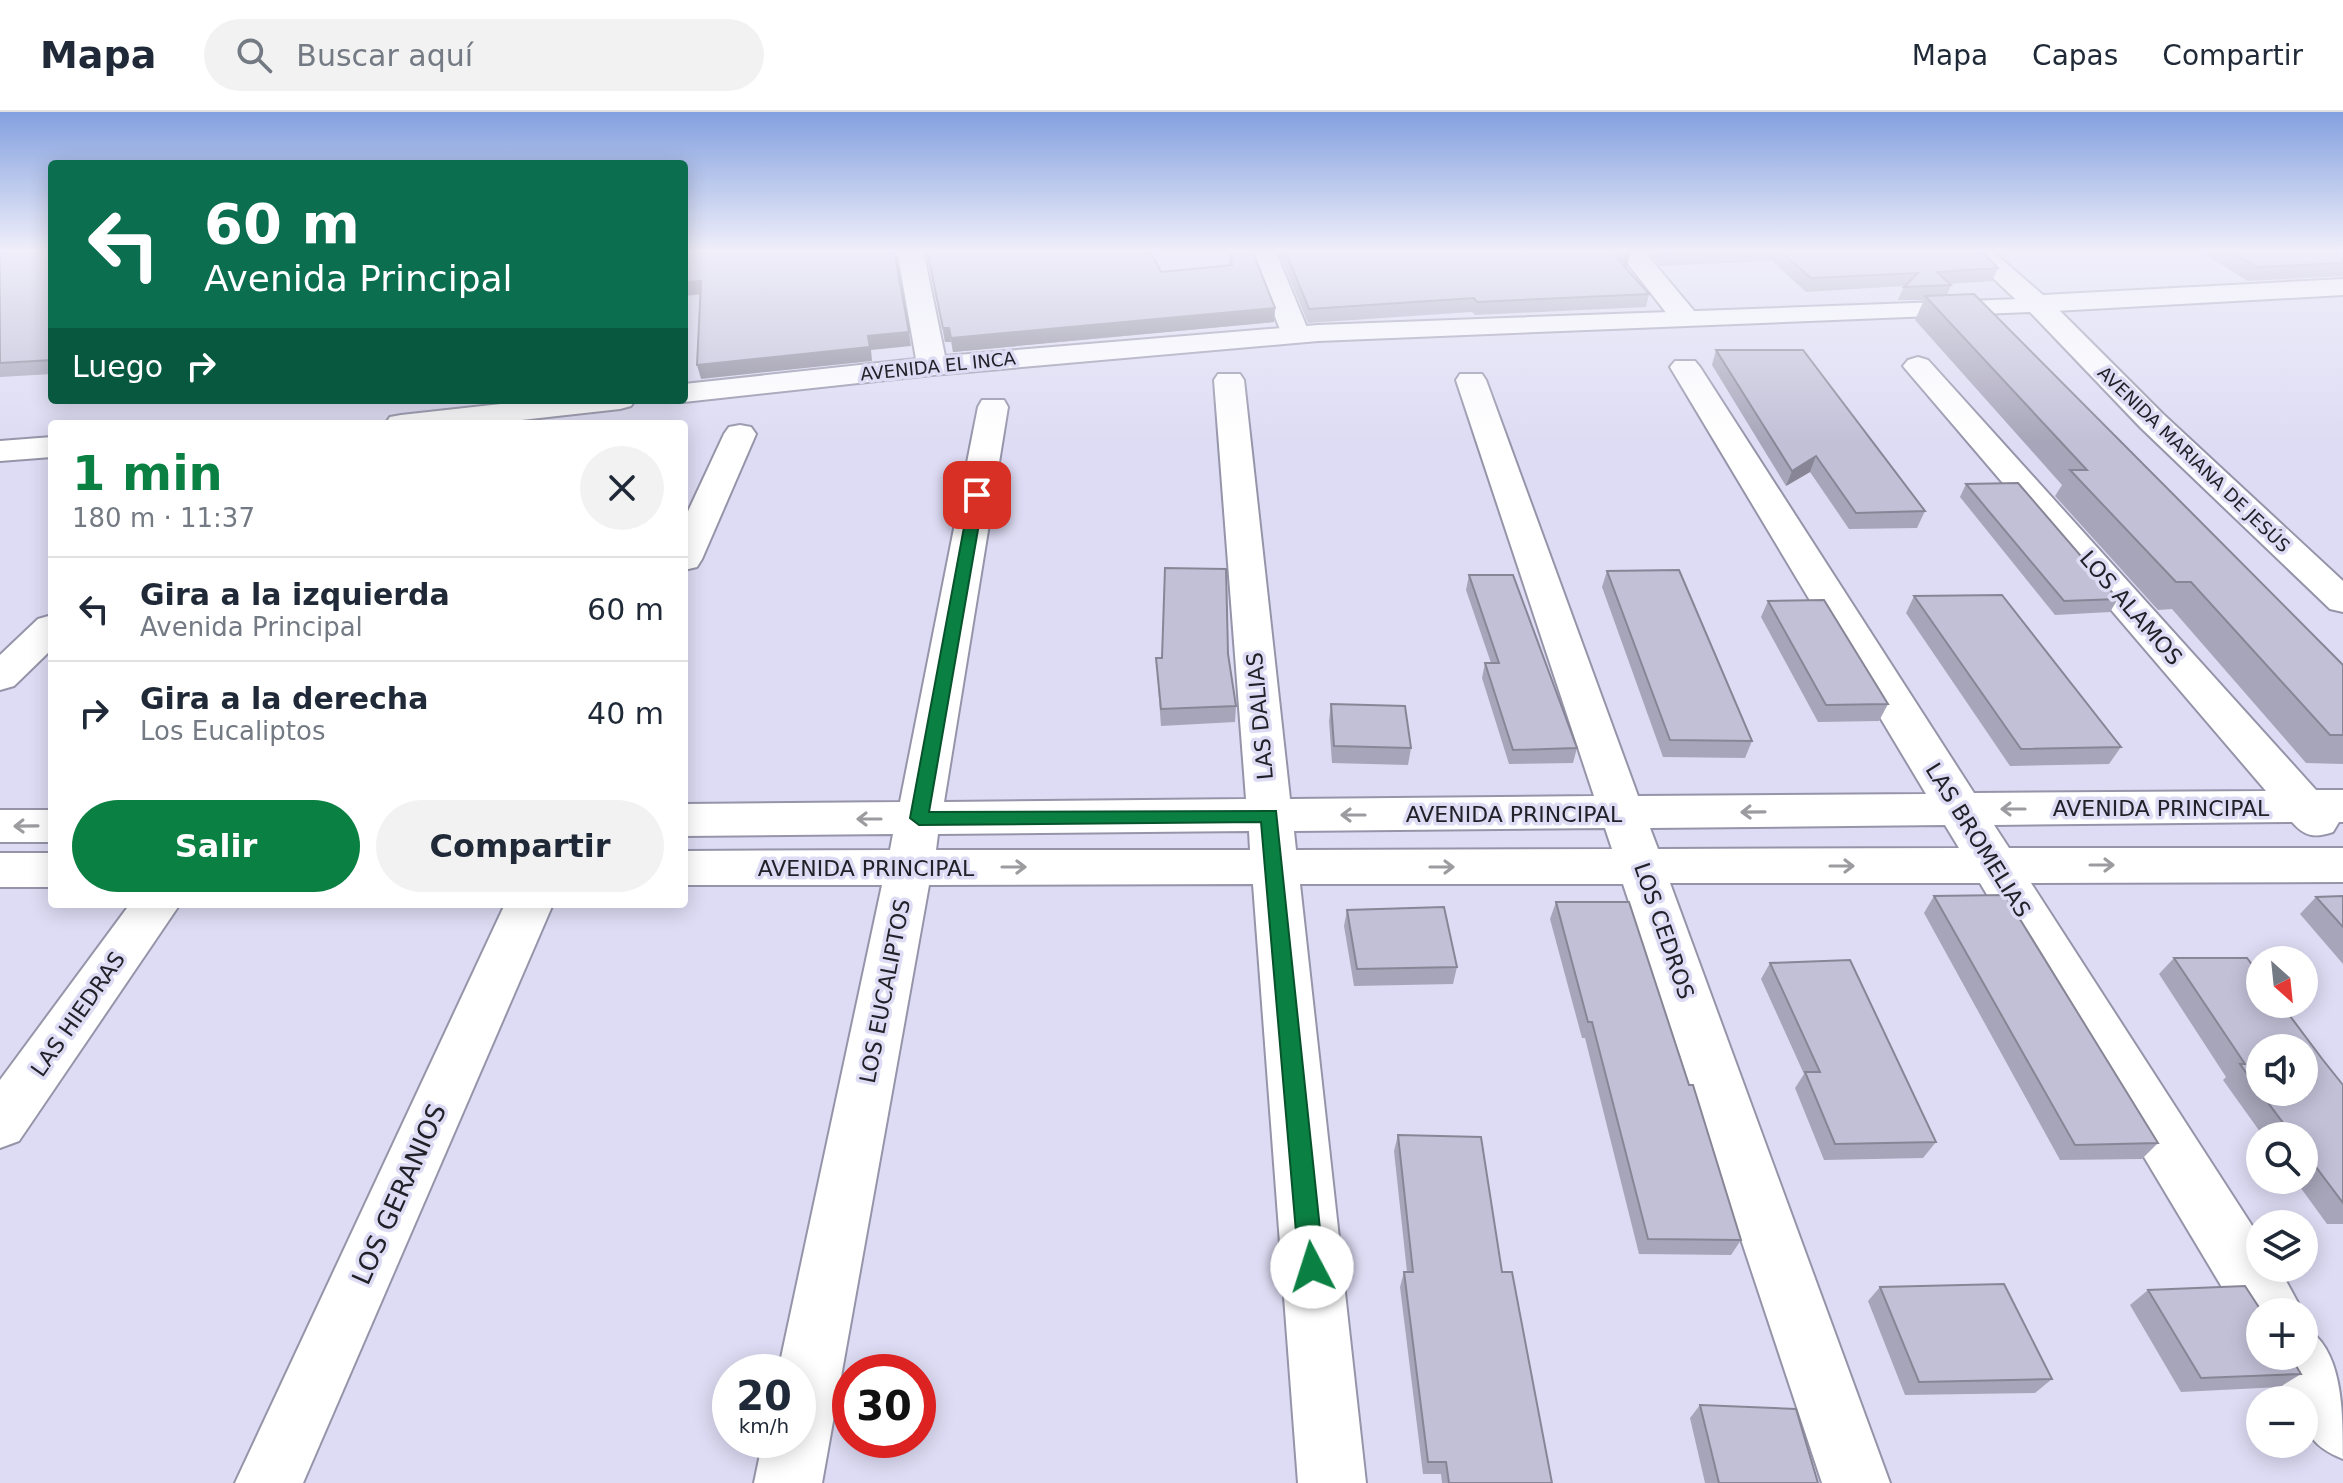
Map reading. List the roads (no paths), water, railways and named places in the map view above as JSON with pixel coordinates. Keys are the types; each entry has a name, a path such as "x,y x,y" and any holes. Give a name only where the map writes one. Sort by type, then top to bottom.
{"street":[{"path":"922,314 932,366"},
{"path":"1288,314 1296,335"},
{"path":"1682,314 1685,318"},
{"name":"AVENIDA EL INCA","path":"688,393 932,366 1296,335 1786,314"},
{"name":"AVENIDA MARIANA DE JESÚS","path":"2047,314 2152,421 2343,601"},
{"name":"LOS ALAMOS","path":"1918,366 2324,807 2343,850"},
{"name":"LAS BROMELIAS","path":"1685,367 2263,1298"},
{"name":"LAS DALIAS","path":"1229,380 1332,1483"},
{"name":"LOS CEDROS","path":"1471,380 1856,1483"},
{"path":"438,420 584,404"},
{"name":"LOS EUCALIPTOS","path":"813,1354 919,818 993,407"},
{"path":"688,550 740,434"},
{"path":"0,451 48,447"},
{"path":"0,677 48,631"},
{"name":"AVENIDA PRINCIPAL","path":"688,820 2324,807"},
{"path":"0,826 48,826"},
{"name":"AVENIDA PRINCIPAL","path":"688,868 2343,865"},
{"path":"0,870 48,870"},
{"name":"LAS HIEDRAS","path":"0,1124 153,908"},
{"name":"LOS GERANIOS","path":"269,1483 527,908"},
{"path":"2308,1370 2343,1426"},
{"path":"788,1483 793,1458"}]}
